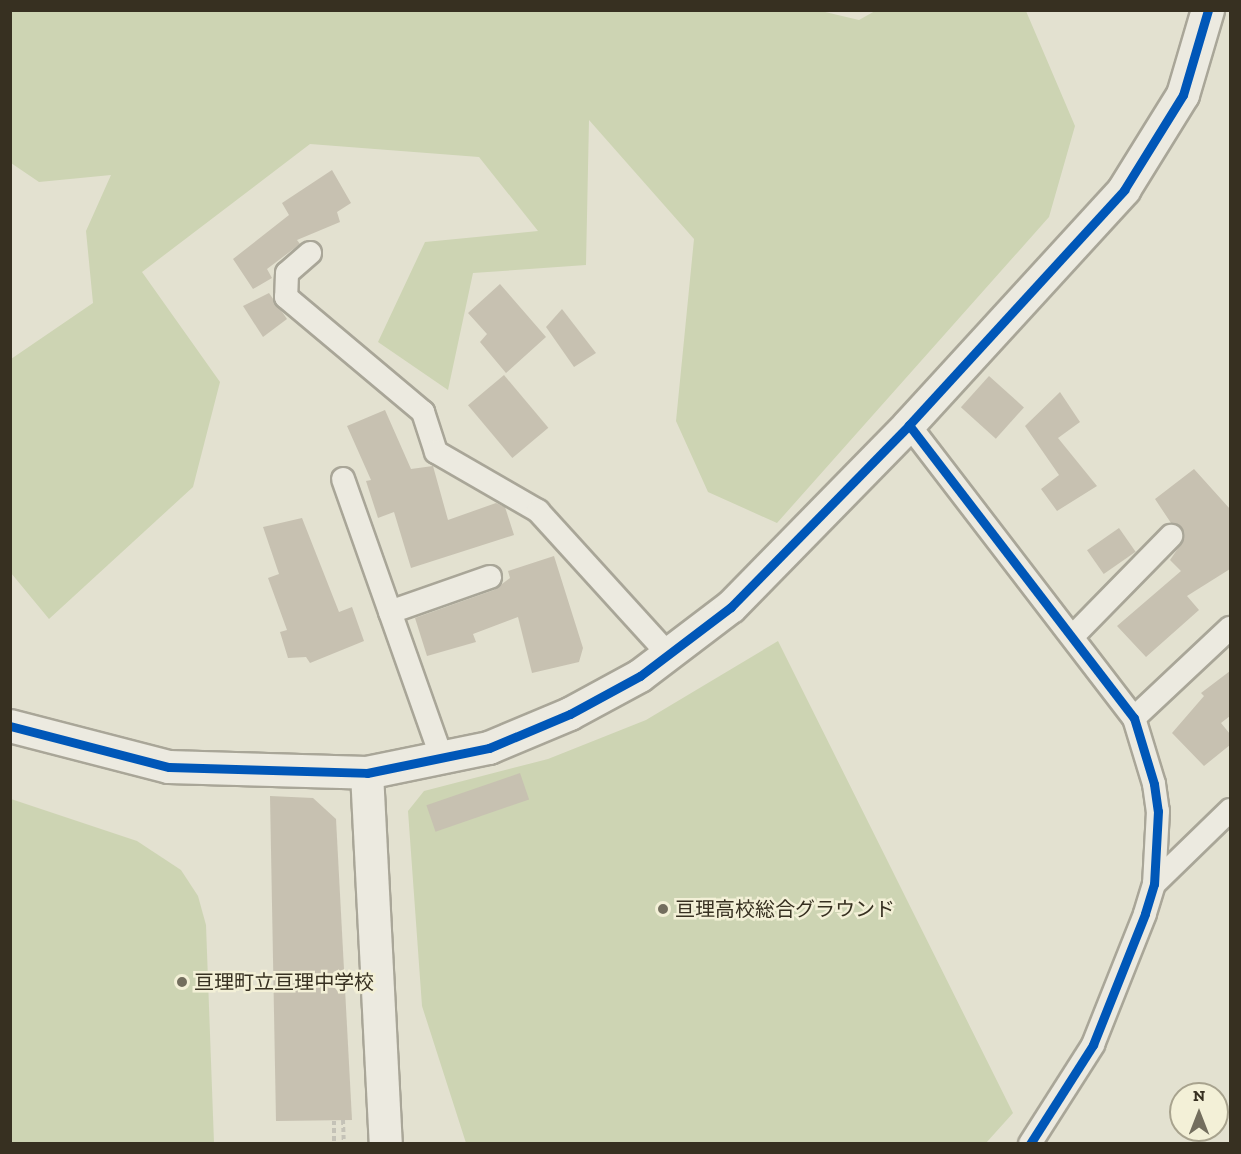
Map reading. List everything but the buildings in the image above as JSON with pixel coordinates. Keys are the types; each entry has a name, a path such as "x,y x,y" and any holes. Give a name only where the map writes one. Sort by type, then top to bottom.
{"street":[{"path":"10,726 169,767 367,773 489,748 570,714 669,655 731,607 909,425 1124,190 1183,95 1208,10"},
{"path":"310,254 287,273 286,297 423,412 436,452 538,511 669,655"},
{"path":"909,425 1074,635 1134,718 1148,755 1158,811 1154,884 1093,1045 1030,1143"},
{"path":"343,479 442,759"},
{"path":"1074,635 1171,536"},
{"path":"390,612 490,577"},
{"path":"1134,718 1230,628"},
{"path":"367,773 386,1143"},
{"path":"1154,884 1230,810"}],"path":[{"path":"343,1120 344,1143"},
{"path":"334,1121 334,1143"}],"green space":[{"path":"11,11 821,11 859,20 875,11 1026,11 1075,126 1049,217 777,523 708,492 676,421 694,239 589,120 586,265 473,273 448,390 378,342 425,242 538,231 479,157 310,144 142,272 220,382 193,487 49,619 11,573 11,359 93,303 86,231 111,175 39,182 11,163"},
{"name":"亘理高校総合グラウンド","path":"778,641 1013,1113 986,1143 466,1143 422,1006 408,811 424,791 548,759 646,720"},
{"path":"11,799 137,841 181,870 198,896 206,925 214,1143 11,1143"}],"cycle path":[{"path":"10,726 169,767 367,773 489,748 570,714 640,676 731,607 909,425 1124,190 1183,95 1208,10"},
{"path":"909,425 1134,718 1154,784 1158,811 1154,884 1145,914 1093,1045 1030,1144"}],"place":[{"name":"亘理高校総合グラウンド","path":"663,909"},
{"name":"亘理町立亘理中学校","path":"182,982"}]}
